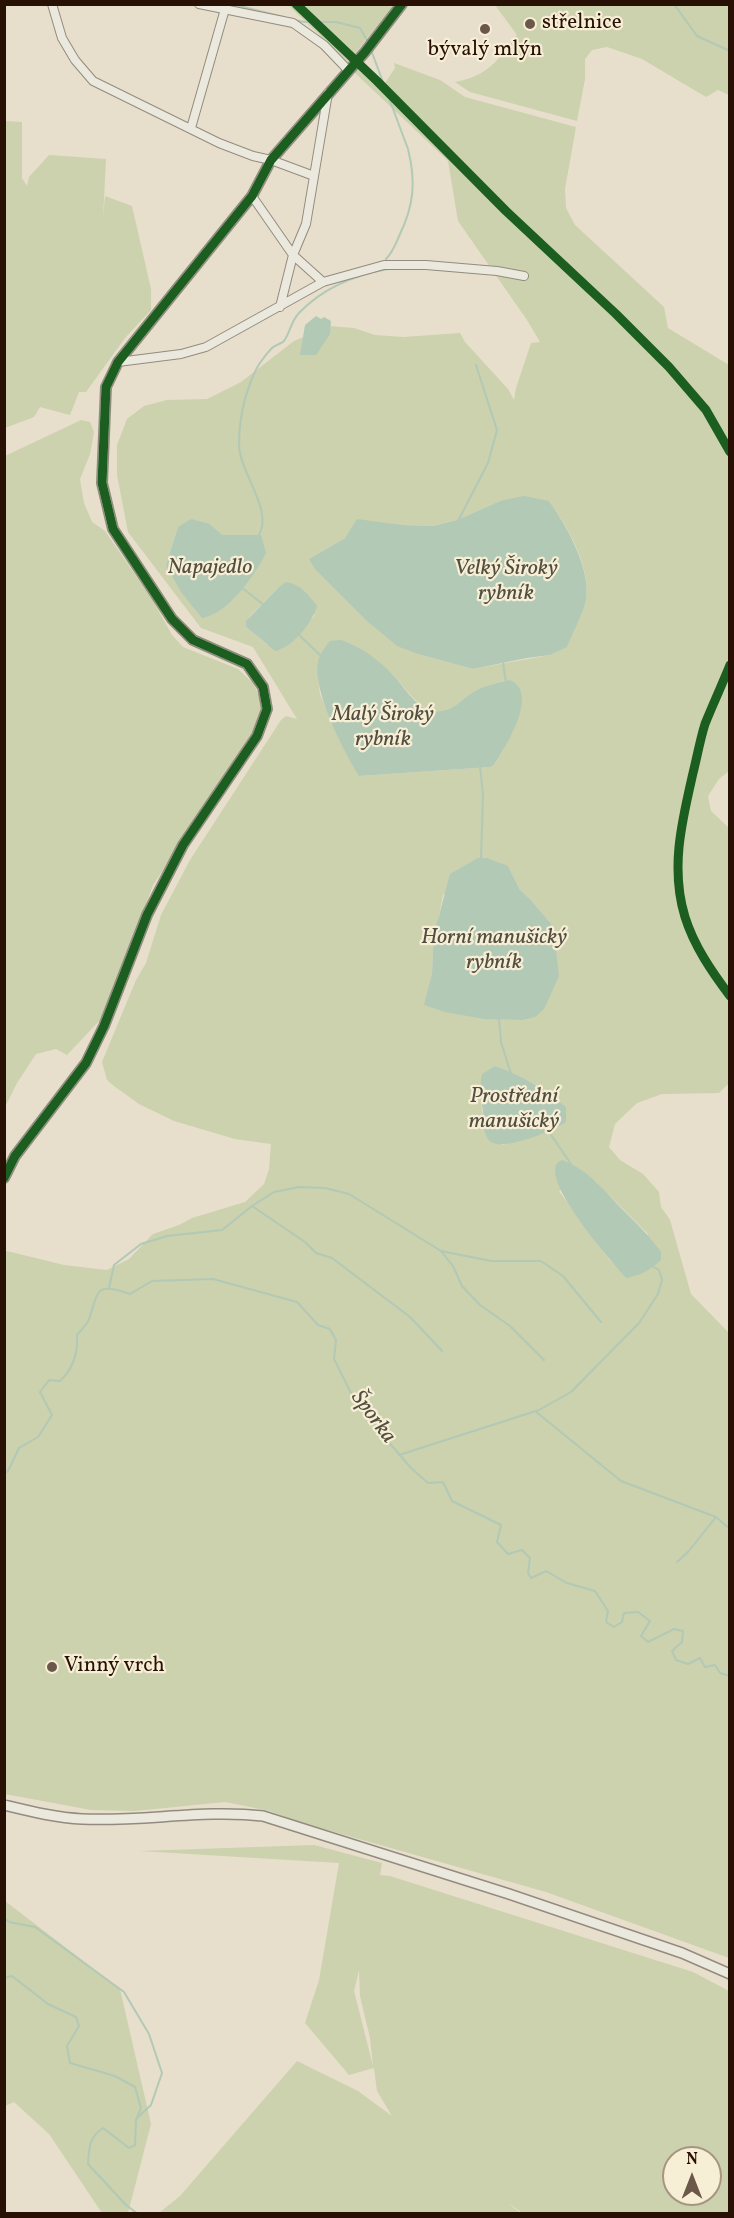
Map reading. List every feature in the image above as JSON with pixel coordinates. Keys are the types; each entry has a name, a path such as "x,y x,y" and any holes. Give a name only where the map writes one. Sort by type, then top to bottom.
{"street":[{"path":"52,4 62,38 75,60 93,81 227,146 314,176"},
{"path":"200,4 293,23 324,45 348,70"},
{"path":"4,1178 15,1156 86,1063 104,1026 147,915 183,845 257,736 267,709 263,687 247,664 193,640 172,619 113,530 102,483 106,387 118,362 252,196 272,160 402,4"},
{"path":"191,128 225,9"},
{"path":"280,307 293,255 306,224 329,92"},
{"path":"252,196 293,255 323,282"},
{"path":"118,362 181,354 206,347 323,282 384,265 426,265 497,271 524,276"},
{"path":"4,1805 81,1819 223,1813 263,1816 541,1905 682,1953 729,1974"}],"shaded area":[{"path":"288,5 394,5 348,62"},
{"path":"495,5 729,5 729,95 718,90 706,97 642,59 607,47 592,50 585,59 585,79 577,121 470,92 455,82 475,76 491,66 517,35"},
{"path":"394,63 440,80 465,97 576,127 565,189 566,208 575,225 664,307 668,328 729,365 729,771 719,779 708,796 711,811 729,828 729,1086 727,1085 719,1093 662,1094 637,1103 615,1124 609,1147 620,1160 643,1174 659,1192 661,1207 670,1220 691,1294 729,1333 729,1958 546,1892 299,1822 270,1811 225,1802 135,1811 91,1810 5,1794 4,1255 7,1251 64,1265 107,1270 129,1259 153,1234 192,1218 245,1202 264,1184 269,1169 271,1144 235,1139 174,1121 139,1104 114,1086 107,1080 102,1062 136,980 146,963 161,915 190,860 281,720 286,716 297,719 253,647 201,628 128,532 117,475 117,445 127,419 144,406 167,400 207,399 241,382 294,341 329,326 354,328 375,335 403,337 460,333 465,342 508,389 514,400 531,343 540,342 458,221 448,161 355,73 354,68 358,66 383,89 395,68","holes":["500,501 549,501 571,535 586,578 585,603 567,646 550,655 473,669 418,654 309,559 345,538 402,525 433,526 457,520","210,524 221,535 247,535 166,565 178,527","278,588 315,615 289,644 267,645 246,627 249,617","348,642 390,672 417,701 433,711 442,712 452,709 473,692 508,680 504,749 494,765 490,767 359,776 320,694 318,679","508,866 520,890 553,926 556,954 522,1020 473,1016 425,1005 432,973 434,930 443,895","495,1066 532,1083 566,1107 558,1127 503,1145 485,1131 479,1086","594,1180 648,1234 626,1277 608,1258 559,1191"]},
{"path":"5,121 22,122 22,178 27,186 29,177 49,155 106,159 103,218 105,196 132,206 151,289 151,310 125,338 86,392 79,392 70,415 40,407 34,417 5,428"},
{"path":"81,420 90,422 94,432 90,454 80,479 84,503 92,522 105,531 152,599 172,635 183,647 238,669 253,683 261,700 261,713 254,735 153,885 114,990 100,1020 67,1055 56,1049 36,1054 5,1107 5,456"},
{"path":"314,1845 382,1863 380,1875 390,1876 693,1972 729,1991 729,2213 524,2214 508,2203 520,2213 159,2213 180,2196 297,2061 358,2091 392,2116 377,2091 374,2068 349,2075 305,2023 319,1980 339,1863 140,1851","holes":["359,1970 360,1996 370,2038 373,2066 354,1991"]},
{"path":"5,1901 120,1989 151,2124 128,2213 102,2213 49,2134 14,2102 5,2106"}],"water":[{"path":"316,316 331,321 330,334 316,355 300,355 305,325"},
{"name":"Velký Široký rybník","path":"524,496 549,501 577,550 586,578 585,604 567,647 550,655 473,669 397,646 366,620 315,569 309,559 345,538 357,519 402,525 433,526 457,520 500,501"},
{"name":"Napajedlo","path":"191,519 210,524 222,535 261,535 266,553 255,572 231,602 212,615 202,618 181,592 166,565 178,527"},
{"path":"286,582 300,588 317,606 311,619 295,640 275,651 246,627 246,621"},
{"name":"Malý Široký rybník","path":"341,640 375,659 426,709 442,711 451,708 481,688 509,680 518,686 522,696 518,720 494,765 359,776 345,752 324,704 317,674 318,662 325,648 330,641"},
{"name":"Horní manušický rybník","path":"478,858 487,858 508,866 520,890 553,926 559,976 544,1009 535,1017 522,1020 484,1019 445,1012 424,1005 432,973 434,930 450,874"},
{"name":"Prostřední manušický","path":"495,1066 523,1078 566,1107 566,1122 539,1135 514,1143 494,1143 488,1139 484,1129 481,1084 482,1074"},
{"path":"562,1160 579,1168 601,1186 652,1240 661,1252 661,1260 645,1272 626,1278 577,1218 565,1198 557,1181 555,1168"}],"waterway":[{"path":"231,4 284,17"},
{"name":"Šporka","path":"674,4 697,36 730,51"},
{"path":"295,20 336,22 360,28 368,42"},
{"path":"258,536 262,527 260,505 241,457 239,446 243,409 255,371 272,348 284,341 296,316 318,296 351,279 388,269 386,259 396,244 411,203 413,182 408,149 371,50"},
{"path":"458,521 488,463 497,430 476,365"},
{"path":"241,587 265,606"},
{"path":"297,633 321,656"},
{"path":"503,662 506,683"},
{"path":"480,766 483,795 481,859"},
{"path":"499,1019 501,1042 511,1074"},
{"path":"547,1129 571,1164"},
{"path":"109,1288 114,1265 141,1244 167,1236 222,1230 274,1192 299,1187 325,1188 349,1194 441,1251 491,1261 541,1261 563,1276 601,1322"},
{"path":"252,1206 305,1242 316,1253 332,1258 410,1317 442,1351"},
{"path":"441,1251 453,1266 462,1286 480,1305 510,1326 544,1360"},
{"path":"399,1455 539,1410 571,1392 639,1323 658,1294 662,1280 659,1270 652,1266"},
{"name":"Šporka","path":"4,1473 8,1471 19,1448 38,1437 52,1415 40,1392 49,1380 60,1381 71,1366 77,1348 77,1335 88,1321 100,1291 110,1289 130,1294 152,1281 213,1279 297,1302 318,1325 330,1329 336,1340 334,1359 357,1405 411,1468 428,1483 443,1482 452,1501 501,1525 497,1542 508,1554 522,1550 530,1558 528,1573 531,1578 546,1571 567,1583 595,1591 608,1611 606,1622 614,1627 622,1622 624,1613 638,1612 650,1621 641,1636 648,1642 674,1629 683,1631 682,1642 672,1651 676,1660 688,1664 700,1658 705,1667 715,1665 720,1673 730,1676"},
{"path":"535,1411 621,1481 716,1517 730,1529"},
{"path":"677,1562 716,1517"},
{"path":"4,1918 9,1922 35,1927 124,1992 149,2034 162,2073 151,2105 137,2118"},
{"name":"Šporka","path":"4,1978 12,1976 48,2004 76,2017 79,2026 67,2046 70,2063 115,2076 135,2087 141,2108 136,2120 135,2145 129,2148 103,2128 92,2139 88,2164 126,2205 138,2214"}],"cycle path":[{"path":"296,4 377,81 506,211 669,367 706,410 730,452"},
{"path":"4,1178 15,1156 86,1063 104,1026 147,915 183,845 257,736 267,709 263,687 247,664 193,640 172,619 113,529 102,483 106,387 118,362 252,196 271,160 365,52 402,4"},
{"path":"730,665 705,724 685,809 678,863 681,899 689,928 704,958 730,996"}],"place":[{"name":"střelnice","path":"530,24"},
{"name":"bývalý mlýn","path":"485,29"},
{"name":"Vinný vrch","path":"52,1667"}]}
